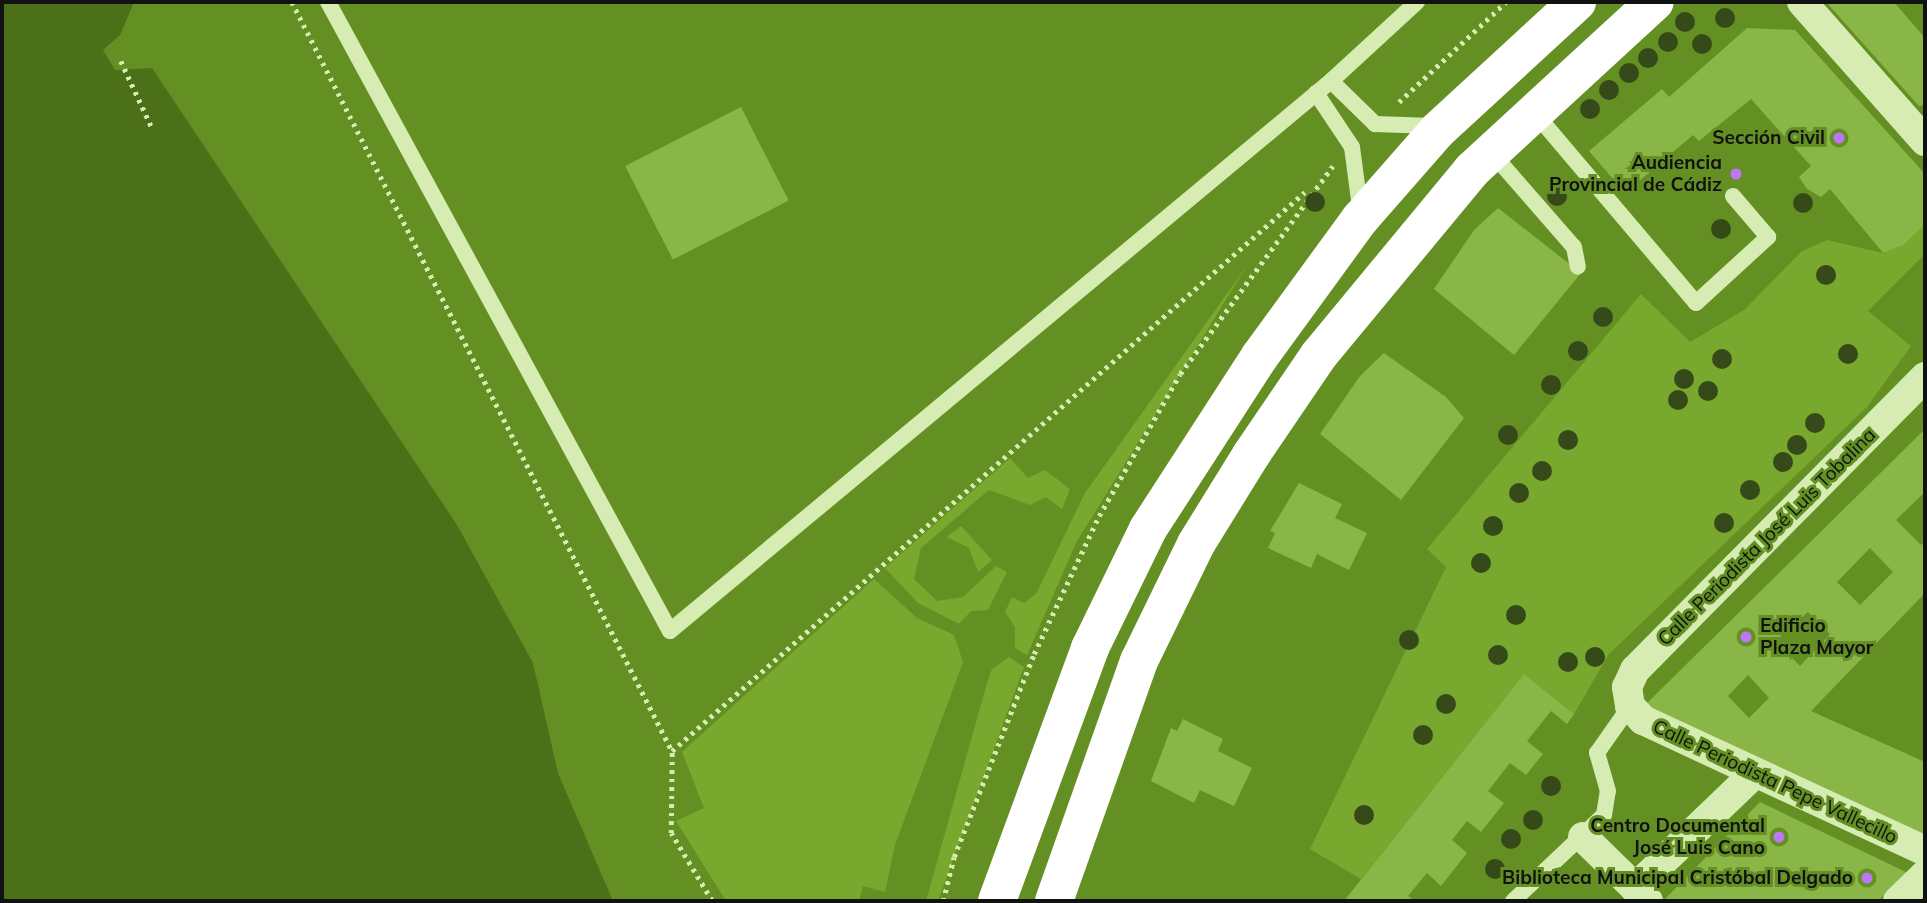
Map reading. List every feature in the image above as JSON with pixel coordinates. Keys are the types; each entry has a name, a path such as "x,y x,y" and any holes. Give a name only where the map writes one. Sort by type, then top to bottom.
{"highway":[{"path":"997,901 1090,648 1148,529 1260,356 1360,219 1445,123 1577,2"},
{"path":"1054,901 1139,661 1196,544 1319,355 1491,152 1655,2"}],"street":[{"path":"1802,2 1925,141"},
{"name":"Calle Periodista José Luis Tobalina","path":"1630,706 1627,687 1634,670 1925,377"},
{"name":"Calle Periodista Pepe Vallecillo","path":"1630,706 1643,720 1753,775 1925,851"},
{"path":"1583,837 1642,895 1753,775"},
{"path":"1898,901 1925,875"}],"lane":[{"path":"328,2 670,631 1331,81 1418,2"},
{"path":"1331,81 1382,127 1418,130 1445,123"},
{"path":"1316,93 1352,147 1361,181 1360,219"},
{"path":"1534,112 1696,303 1768,237 1733,196"},
{"path":"1491,152 1574,247 1578,267"},
{"path":"1513,901 1583,837 1608,803 1599,745 1630,706"}],"path":[{"path":"292,2 672,751 671,833 712,901"},
{"path":"121,61 153,130"},
{"path":"672,751 1311,187"}],"shaded area":[{"path":"2,2 134,2 120,35 103,50 115,70 152,68 457,525 533,663 558,773 613,901 2,901"},
{"path":"1925,224 1925,254 1868,311 1911,346 1867,407 1609,654 1574,714 1524,674 1361,879 1310,849 1446,567 1427,549 1641,294 1690,342 1744,310 1802,251 1827,240 1883,253"},
{"path":"1248,264 1076,543 1027,655 1015,648 1015,627 1005,612 1012,597 1024,603 1036,594 1085,493"},
{"path":"1010,458 1028,478 1045,470 1070,489 1062,509 1046,497 1030,505 989,490 921,548 914,579 937,601 963,597 996,566 1007,572 988,610 971,611 959,624 918,603 885,568"},
{"path":"961,526 992,560 978,572 969,548 947,537"},
{"path":"874,579 917,618 954,635 963,662 895,845 885,892 863,886 859,901 726,901 676,821 704,808 682,752"},
{"path":"1009,657 1024,667 938,901 926,901 987,683 992,669"}],"building":[{"path":"1826,2 1894,2 1925,38 1925,105 1919,106"},
{"name":"Sección Civil","path":"1747,28 1795,30 1925,174 1925,224 1903,245 1883,253 1830,189 1821,197 1807,189 1799,177 1811,166 1751,99 1699,141 1693,135 1625,193 1589,151 1662,89 1669,97"},
{"path":"741,107 789,201 673,260 625,166"},
{"path":"1498,208 1581,273 1514,355 1434,289 1474,230"},
{"path":"1384,353 1446,397 1464,418 1401,500 1320,434 1360,376"},
{"name":"Edificio Plaza Mayor","path":"1925,429 1925,492 1896,520 1921,545 1925,540 1925,593 1811,711 1925,762 1925,842 1642,708","holes":["1870,548 1893,572 1860,605 1837,582","1808,612 1830,634 1800,666 1775,641","1748,675 1769,698 1749,718 1728,696"]},
{"path":"1299,483 1342,504 1335,518 1367,533 1349,570 1317,554 1311,568 1268,548 1275,533 1270,531"},
{"path":"1524,674 1574,714 1567,724 1551,711 1527,741 1543,754 1526,775 1510,763 1488,791 1504,803 1481,832 1467,821 1452,840 1467,853 1441,886 1427,873 1408,896 1415,901 1344,901"},
{"path":"1183,719 1223,739 1218,751 1252,768 1234,806 1200,790 1194,803 1151,781 1171,728 1177,731"},
{"name":"Centro Documental José Luis Cano","path":"1760,802 1908,873 1878,901 1663,901"}],"place":[{"name":"Sección Civil","path":"1839,138"},
{"name":"Audiencia Provincial de Cádiz","path":"1736,174"},
{"name":"Edificio Plaza Mayor","path":"1746,637"},
{"name":"Centro Documental José Luis Cano","path":"1779,837"},
{"name":"Biblioteca Municipal Cristóbal Delgado","path":"1867,878"}]}
